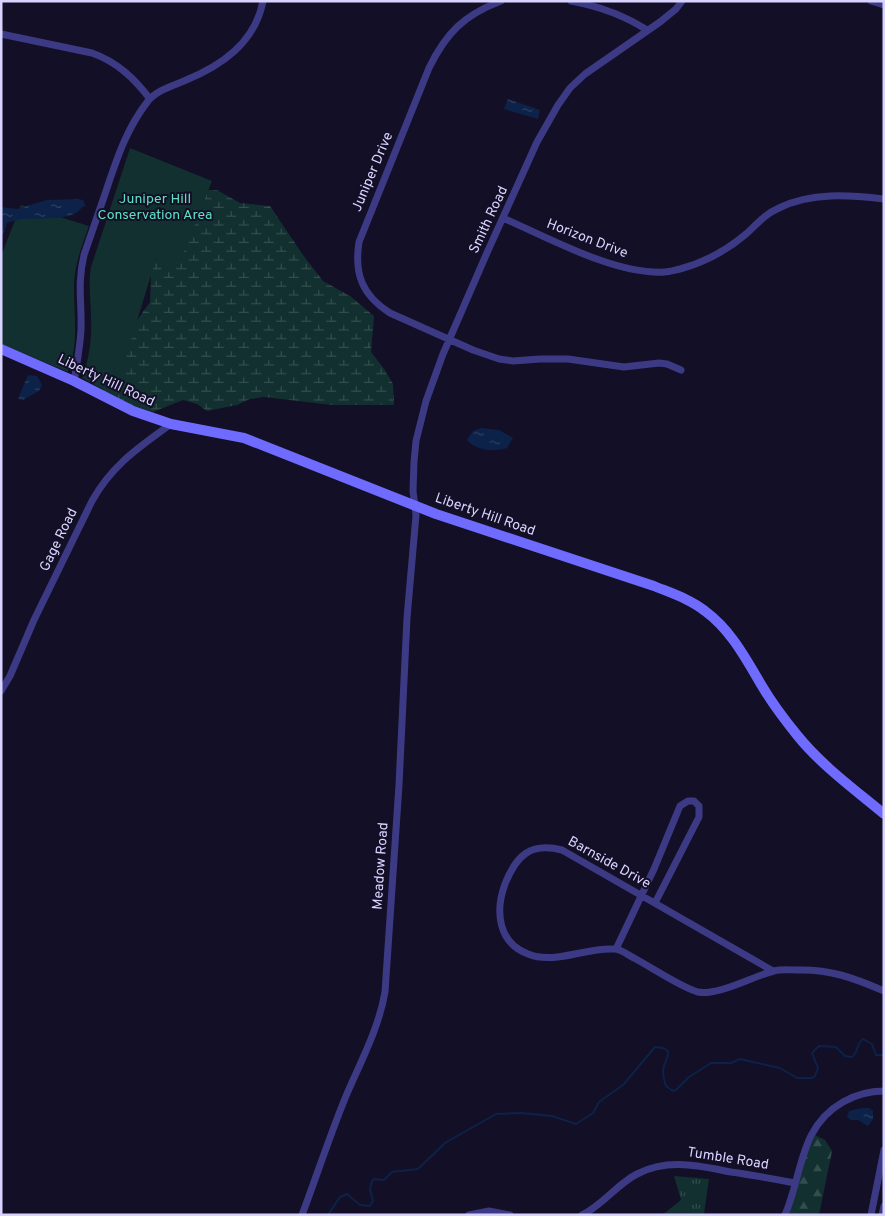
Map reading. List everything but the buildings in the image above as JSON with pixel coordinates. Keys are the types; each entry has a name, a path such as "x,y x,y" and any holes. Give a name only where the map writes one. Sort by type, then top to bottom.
{"street":[{"path":"74,381 81,331 79,289 84,255 125,137 150,99 172,86 210,70 232,55 242,45 254,27 264,1"},
{"name":"Juniper Drive","path":"501,1 484,8 466,19 450,32 438,49 359,242 358,270 362,283 378,305 396,316 486,355 512,361 554,358 624,367 659,363 681,370"},
{"path":"571,1 605,9 647,30"},
{"name":"Smith Road","path":"416,505 413,491 416,441 426,400 449,339 547,123 570,88 585,74 671,13 682,1"},
{"path":"870,1 884,5"},
{"path":"1,34 92,53 105,58 133,77 150,99"},
{"name":"Horizon Drive","path":"504,218 611,263 632,269 666,272 708,260 725,251 749,232 763,217 789,204 830,196 884,198"},
{"name":"Liberty Hill Road","path":"1,350 74,381 133,411 170,424 244,438 490,532 654,586 704,609 724,628 777,709 798,736 827,766 884,814"},
{"name":"Gage Road","path":"1,691 10,676 38,612 102,483 116,467 170,424"},
{"name":"Meadow Road","path":"302,1215 340,1112 376,1025 385,992 399,785 407,618 416,505"},
{"path":"654,903 699,817 699,806 694,802 688,801 680,806 654,869 616,949 686,987 699,992 714,991 773,971 807,970 835,973 884,991"},
{"name":"Barnside Drive","path":"616,949 548,957 534,956 521,951 506,937 499,918 501,898 510,872 518,860 528,852 542,848 555,848 568,853 773,971"},
{"path":"785,1215 810,1136 825,1115 835,1106 857,1096 866,1093 884,1092"},
{"path":"871,1215 884,1150"},
{"name":"Tumble Road","path":"582,1215 599,1204 632,1176 658,1166 688,1164 795,1183"},
{"path":"882,1215 884,1206"},
{"path":"469,1215 489,1211 510,1215"}],"green space":[{"name":"Juniper Hill Conservation Area","path":"130,148 212,181 178,267 156,259 114,396 82,378 90,342 91,267"},
{"path":"187,190 217,190 240,203 270,206 323,281 350,296 374,316 371,352 393,384 394,405 332,405 264,397 207,411 197,404 183,400 153,412 134,406 105,392 93,376 150,302 151,275 133,261"},
{"name":"Juniper Hill Conservation Area","path":"21,205 89,226 75,271 75,340 68,372 1,344 1,256"},
{"path":"815,1135 825,1140 832,1151 819,1215 789,1215 807,1153"},
{"path":"674,1176 709,1179 704,1214 662,1215 681,1200"}],"water":[{"path":"508,99 540,110 538,119 504,109"},
{"path":"47,200 83,200 85,205 76,213 68,216 15,220 7,223 1,246 1,207 17,209"},
{"path":"28,375 37,376 42,385 39,391 23,400 18,399"},
{"path":"481,428 499,430 513,438 507,448 491,450 480,448 467,440 473,431"},
{"path":"869,1108 873,1111 873,1119 868,1126 858,1120 851,1120 847,1117 849,1111"}],"waterway":[{"path":"328,1215 340,1197 347,1194 360,1205 370,1206 373,1201 370,1189 374,1179 384,1180 392,1172 418,1169 445,1143 496,1114 521,1113 552,1116 576,1124 593,1113 599,1102 623,1085 655,1047 665,1049 668,1053 663,1068 664,1076 666,1086 673,1091 689,1077 711,1063 731,1063 740,1059 780,1068 797,1078 812,1078 815,1076 818,1068 812,1053 819,1046 836,1047 845,1056 852,1057 863,1039 872,1044 876,1055 884,1055"}]}
